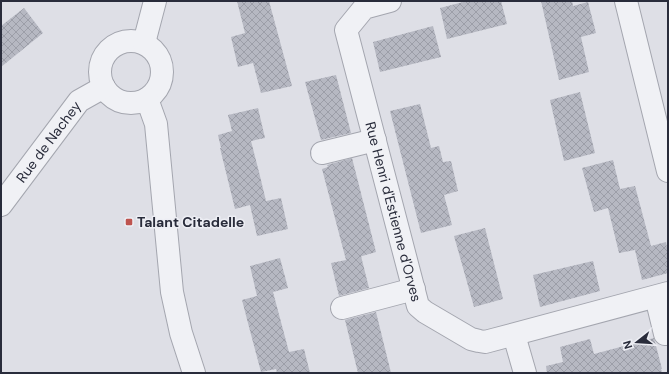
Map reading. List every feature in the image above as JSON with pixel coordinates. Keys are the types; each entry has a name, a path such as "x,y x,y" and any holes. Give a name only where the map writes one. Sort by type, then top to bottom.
{"street":[{"path":"144,43 155,1"},
{"name":"Rue Henri d'Estienne d'Orves","path":"390,1 364,8 346,30 418,306 425,312 472,339 486,342 662,295"},
{"path":"626,1 668,171"},
{"path":"125,41 144,43 152,48 162,65 160,84 155,92 138,102 128,103 118,100 110,95 100,78 100,68 103,59 108,50 116,44 125,41"},
{"name":"Rue de Nachey","path":"1,205 79,101 104,87"},
{"path":"147,98 156,124 172,292 181,333 194,373"},
{"path":"322,153 375,140"},
{"path":"342,308 414,289"},
{"path":"662,295 666,334"},
{"path":"514,334 525,373"}],"building":[{"path":"237,1 269,1 292,86 261,93 253,63 238,67 231,37 245,33"},
{"path":"467,1 501,1 507,24 447,39 440,8"},
{"path":"541,1 572,1 573,6 588,2 596,33 581,37 589,72 559,80"},
{"path":"24,8 43,33 1,67 1,26"},
{"path":"433,26 441,57 380,72 373,42"},
{"path":"336,75 351,133 321,140 305,82"},
{"path":"580,92 595,153 564,161 550,100"},
{"path":"420,104 431,148 439,146 443,162 451,161 458,191 444,195 452,225 421,233 390,111"},
{"path":"258,108 265,138 251,141 266,201 281,198 288,229 257,236 250,205 235,209 218,135 232,131 228,115"},
{"path":"352,158 376,252 361,256 369,288 339,296 331,263 346,260 322,169 328,167 327,165"},
{"path":"613,160 620,189 635,186 651,246 666,242 668,252 668,273 642,280 635,250 619,253 608,208 594,212 582,168"},
{"path":"485,228 503,299 474,307 454,236"},
{"path":"280,258 288,288 273,292 289,352 304,349 310,373 277,373 276,369 261,372 249,327 242,300 257,296 250,266"},
{"path":"593,261 600,291 540,307 533,275"},
{"path":"376,312 391,373 358,373 345,320"},
{"path":"654,338 662,373 547,373 546,366 563,362 560,347 590,339 594,354"}],"place":[{"name":"Talant Citadelle","path":"129,222"}]}
